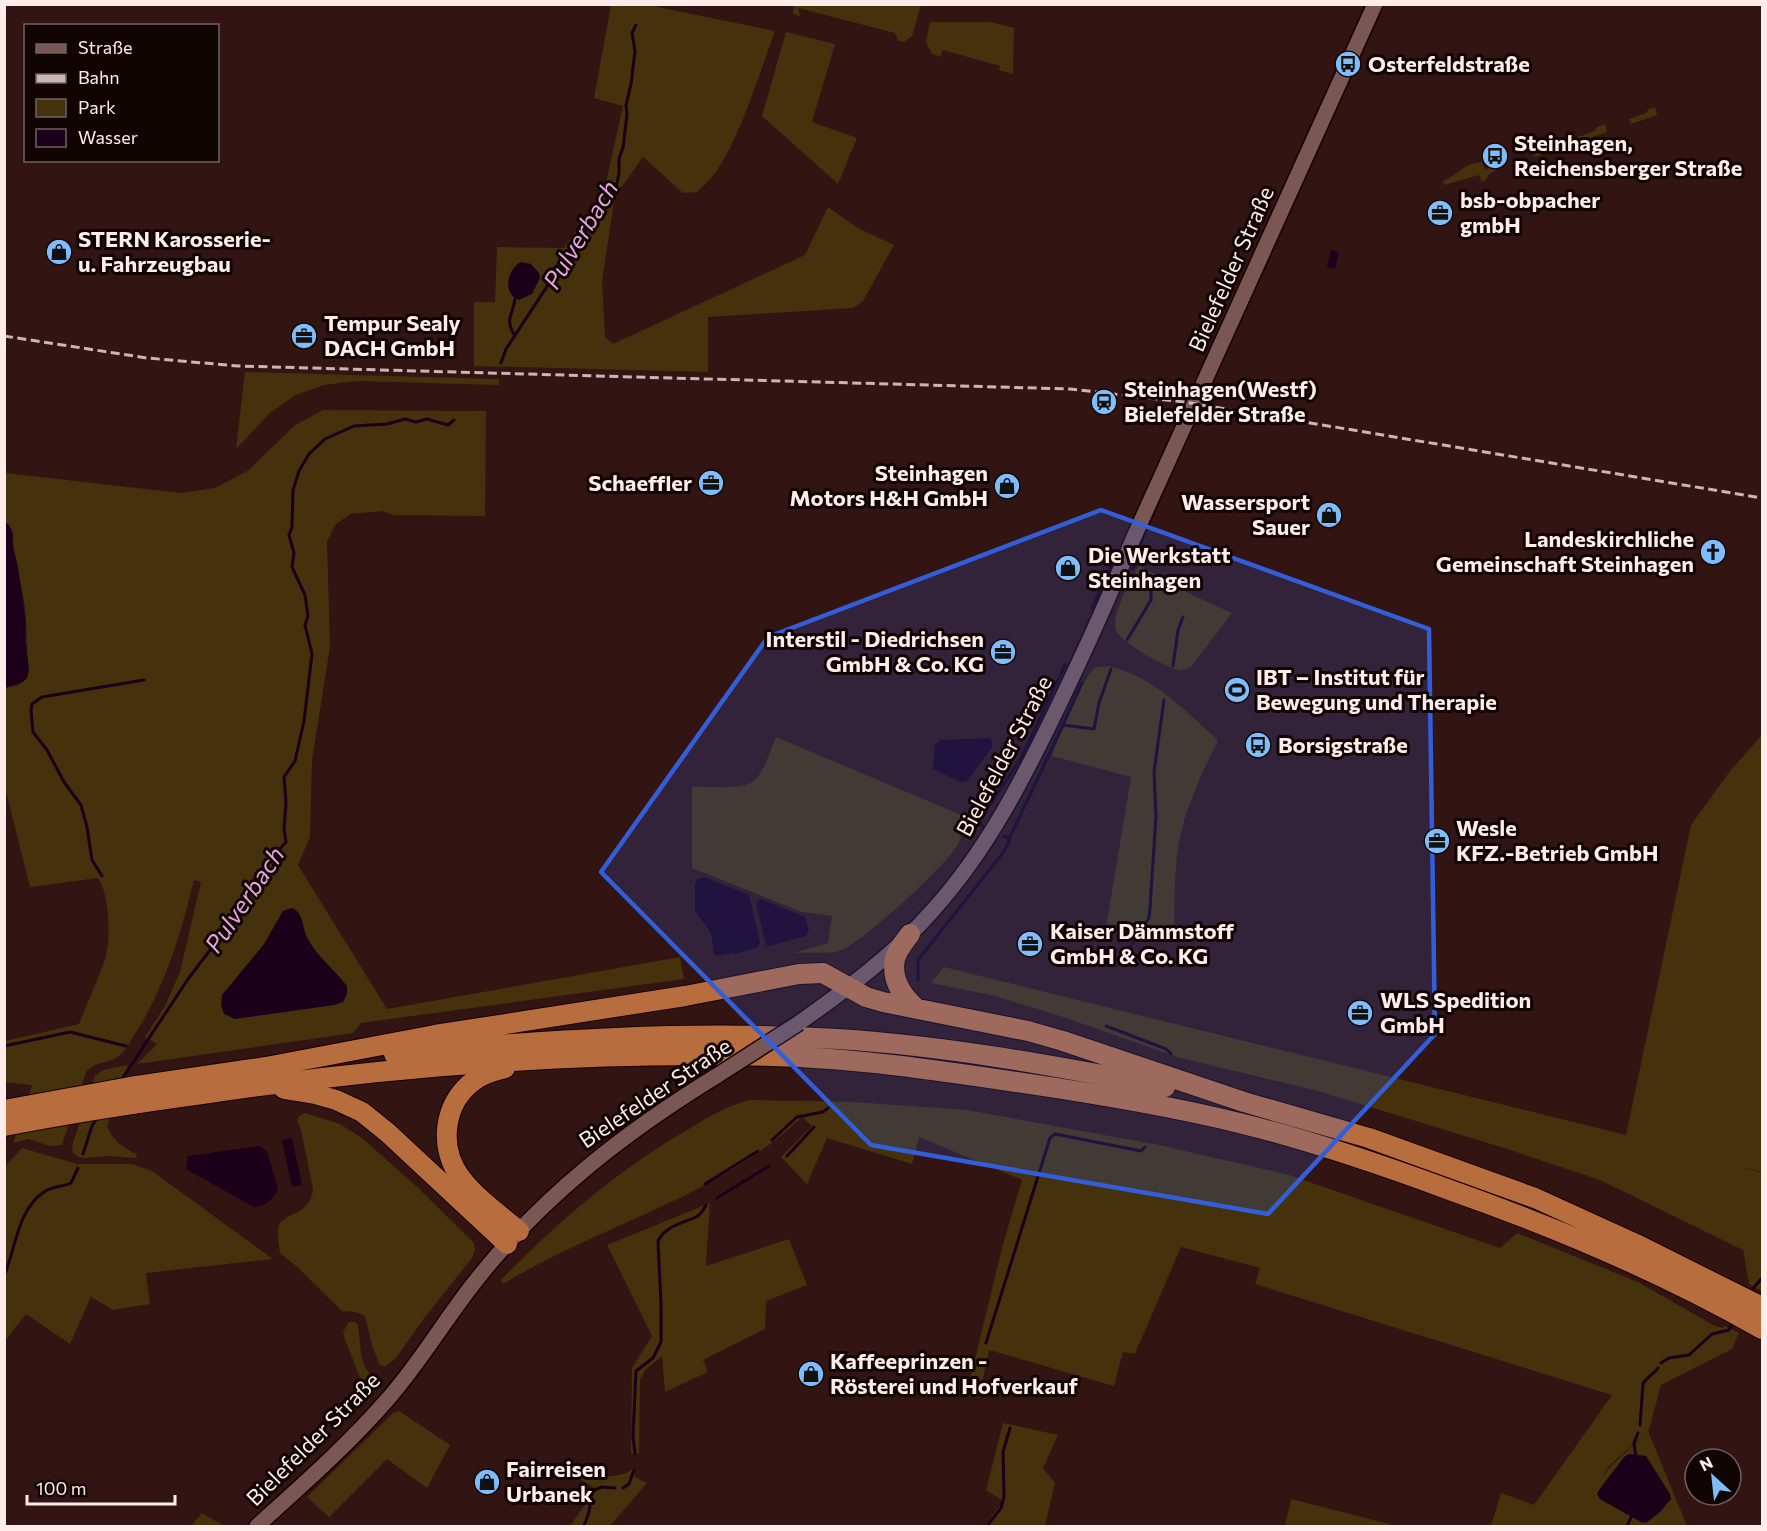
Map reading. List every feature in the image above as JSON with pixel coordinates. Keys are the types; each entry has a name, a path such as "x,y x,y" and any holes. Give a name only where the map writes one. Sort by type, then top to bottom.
{"highway":[{"path":"910,934 896,958 895,973 900,990 916,1008"},
{"path":"11,1117 435,1035 685,996 799,974 823,972 874,1000 1046,1036 1244,1102 1369,1138 1535,1198 1729,1300 1761,1321"},
{"path":"266,1067 528,1042 790,1037 920,1047 1002,1058 1244,1102"},
{"path":"224,1090 380,1071 543,1058 774,1056 936,1070 1118,1097 1240,1123 1359,1157 1535,1220 1630,1262 1729,1300"},
{"path":"513,1238 460,1177 448,1152 447,1127 454,1103 467,1086 475,1080 492,1071 543,1058"},
{"path":"128,1096 224,1090 293,1089 336,1100 363,1112 513,1238"}],"main road":[{"name":"Bielefelder Straße","path":"257,1527 388,1400 474,1282 561,1189 607,1150 656,1114 799,1023 848,987 910,934 951,889 974,858 1002,816 1028,768 1100,618 1133,539 1375,4"}],"highlighted area":[{"path":"1101,510 1429,629 1435,1034 1268,1214 871,1145 601,872 768,637"}],"green space":[{"path":"794,4 921,5 912,36 904,42 898,41 895,33 798,8 800,16 793,14"},
{"path":"611,5 648,5 775,31 742,121 726,156 709,180 697,192 683,193 643,157 615,196 602,281 605,337 613,344 805,255 828,207 858,228 894,245 863,301 853,308 708,317 708,372 474,366 474,302 495,302 497,247 564,248 605,187 623,106 594,98"},
{"path":"930,22 990,22 1014,28 1013,74 999,70 1000,66 943,50 940,57 932,54 926,42"},
{"path":"786,32 835,44 812,122 857,138 838,184 762,116"},
{"path":"1655,107 1657,115 1631,124 1629,119"},
{"path":"1605,124 1607,132 1579,142 1578,137 1595,131 1597,127"},
{"path":"1556,141 1559,148 1535,157 1533,149"},
{"path":"1482,162 1485,170 1494,164 1496,170 1489,174 1486,180 1482,182 1479,175 1444,185 1443,181 1464,167"},
{"path":"245,372 499,379 499,385 356,381 324,385 296,395 270,413 236,449"},
{"path":"323,410 486,411 485,516 392,515 383,511 350,514 335,525 327,542 330,647 312,760 310,837 298,865 387,1009 680,957 684,979 361,1023 353,1033 137,1064 157,1044 145,1037 165,1006 180,972 201,882 194,880 164,979 146,1016 122,1053 86,1072 62,1145 50,1146 28,1139 13,1143 32,1085 5,1082 5,1041 79,1024 105,960 109,930 105,895 98,878 30,887 5,787 5,688 19,685 29,670 24,600 11,529 5,522 5,473 181,493 215,488 249,470 294,426"},
{"path":"1139,565 1190,594 1232,613 1191,667 1185,670 1164,665 1144,654 1125,641 1116,630 1116,615 1119,606"},
{"path":"1108,666 1139,677 1153,685 1217,739 1192,798 1178,846 1174,938 1105,933 1131,777 1052,756 1089,674 1096,668"},
{"path":"1762,735 1762,1172 1739,1166 1762,1173 1762,1291 1749,1284 1743,1250 1600,1180 1318,1091 1177,1057 995,996 931,983 944,967 1626,1135 1691,825 1730,771"},
{"path":"776,737 966,817 958,844 938,869 865,935 839,951 793,953 828,943 832,916 802,912 692,868 692,787 735,787 751,783 762,770"},
{"path":"128,1065 107,1126 119,1143 137,1154 136,1158 78,1157 73,1153 72,1146 95,1076 103,1070"},
{"path":"750,1100 853,1102 967,1110 1159,1145 1289,1175 1500,1248 1517,1233 1638,1282 1713,1325 1722,1328 1725,1326 1739,1333 1732,1349 1661,1385 1649,1430 1609,1466 1600,1480 1610,1467 1648,1431 1687,1526 1491,1526 1501,1493 1534,1505 1612,1395 1255,1284 1260,1268 1181,1247 1135,1354 1123,1352 1114,1386 989,1350 979,1398 966,1396 1003,1244 1022,1180 919,1137 912,1164 827,1138 807,1184 781,1157 812,1126 802,1117 769,1145 696,1190 580,1244 503,1284 501,1280 544,1238 613,1179 704,1120","holes":["1629,1454 1646,1456 1671,1497 1660,1512 1643,1523 1600,1499"]},
{"path":"305,1113 340,1124 362,1138 415,1185 474,1243 475,1250 472,1258 396,1358 386,1366 380,1365 373,1349 365,1316 356,1312 342,1311 280,1253 278,1228 281,1222 307,1205 313,1189 301,1130 297,1121 299,1116"},
{"path":"22,1148 77,1164 132,1164 152,1171 273,1259 146,1273 150,1304 113,1310 91,1297 70,1344 26,1314 5,1341 5,1167"},
{"path":"710,1203 706,1266 789,1239 807,1285 766,1301 765,1329 703,1360 708,1372 665,1392 662,1356 645,1370 640,1380 639,1453 631,1454 632,1368 652,1336 607,1245"},
{"path":"349,1322 355,1322 358,1325 364,1365 376,1384 369,1401 343,1332"},
{"path":"399,1411 450,1445 427,1488 387,1459 329,1517 307,1497 393,1413"},
{"path":"1003,1423 1058,1435 1043,1468 1055,1483 1045,1526 985,1526 1003,1501 986,1490"},
{"path":"559,1467 596,1476 616,1476 633,1469 635,1477 647,1483 610,1526 570,1526 594,1492 593,1487"},
{"path":"1291,1499 1397,1526 1285,1526"},
{"path":"202,1513 224,1526 191,1526"}],"water":[{"path":"1331,250 1339,252 1335,269 1327,267"},
{"path":"521,262 531,264 539,273 540,278 532,294 519,300 510,293 508,281 512,270"},
{"path":"5,522 13,534 12,542 26,624 25,640 29,670 23,682 5,688"},
{"path":"989,738 992,741 992,747 967,781 961,782 933,769 935,745 940,740"},
{"path":"704,877 749,895 760,943 758,947 735,954 718,956 714,954 711,933 695,911 695,885 697,879"},
{"path":"760,899 805,917 809,930 806,936 766,945 756,904"},
{"path":"292,908 299,913 307,937 315,950 347,986 347,994 343,1002 235,1019 224,1014 221,1005 222,995 264,944 283,911"},
{"path":"292,1138 302,1185 292,1187 282,1140"},
{"path":"260,1146 267,1152 278,1188 272,1199 262,1205 254,1207 186,1169 188,1156"},
{"path":"1629,1454 1646,1456 1670,1494 1671,1499 1646,1523 1600,1499 1597,1494 1624,1457"}],"waterway":[{"name":"Pulverbach","path":"501,363 506,349 580,236 589,228 593,215 612,193 617,183 635,51 632,33 636,25"},
{"path":"515,299 510,317 510,325 515,336"},
{"name":"Pulverbach","path":"120,1082 188,979 236,916 264,866 286,842 284,777 295,761 304,721 312,654 305,625 308,616 305,595 292,567 294,553 289,535 292,527 293,490 299,471 309,454 325,439 354,426 387,424 405,419 416,422 427,419 448,425 454,420"},
{"path":"1133,569 1142,540 1164,488"},
{"path":"1092,608 1117,551"},
{"path":"1127,640 1151,600 1151,587"},
{"path":"1173,666 1178,630 1183,617"},
{"path":"984,827 980,824 980,820 1021,758 1065,665"},
{"path":"1009,839 1063,725 1094,729 1099,703 1111,669"},
{"path":"102,876 92,860 81,805 64,782 47,750 33,732 32,704 42,697 144,680"},
{"path":"1063,725 1082,683"},
{"path":"1128,950 1149,918 1156,816 1154,772 1164,700"},
{"path":"918,980 918,960 1002,854 1009,842 1004,836"},
{"path":"1106,1026 1166,1049 1171,1054"},
{"path":"4,1046 70,1032 126,1046"},
{"path":"772,1140 797,1117 823,1112 828,1108"},
{"name":"Pulverbach","path":"83,1154 97,1118"},
{"path":"787,1156 814,1127"},
{"path":"986,1343 1050,1138 1055,1134 1141,1151 1145,1147"},
{"path":"705,1184 758,1151"},
{"path":"717,1198 769,1166"},
{"name":"Pulverbach","path":"4,1276 18,1230 28,1209 47,1190 71,1183 78,1168"},
{"path":"635,1454 633,1436 636,1371 653,1358 661,1342 658,1241 670,1228 697,1216 706,1205"},
{"path":"1750,1292 1762,1278"},
{"path":"1661,1363 1669,1358 1689,1355 1712,1334 1729,1330 1733,1321"},
{"path":"1640,1425 1643,1384 1658,1368"},
{"path":"987,1526 1001,1508 1004,1497 1003,1452 1010,1428"},
{"path":"1636,1457 1634,1443 1638,1433"},
{"path":"623,1488 629,1484 634,1470"},
{"path":"584,1526 592,1491 602,1487 615,1488"},
{"path":"1627,1526 1632,1515"}],"railway":[{"path":"4,336 147,358 238,366 1070,389 1184,402 1762,498"}],"place":[{"name":"Osterfeldstraße","path":"1348,64"},
{"name":"Steinhagen, Reichensberger Straße","path":"1495,156"},
{"name":"bsb-obpacher gmbH","path":"1440,213"},
{"name":"STERN Karosserie- u. Fahrzeugbau","path":"59,252"},
{"name":"Tempur Sealy DACH GmbH","path":"304,336"},
{"name":"Steinhagen(Westf) Bielefelder Straße","path":"1104,402"},
{"name":"Schaeffler","path":"711,483"},
{"name":"Steinhagen Motors H&H GmbH","path":"1007,486"},
{"name":"Wassersport Sauer","path":"1329,515"},
{"name":"Landeskirchliche Gemeinschaft Steinhagen","path":"1713,552"},
{"name":"Die Werkstatt Steinhagen","path":"1068,568"},
{"name":"Interstil - Diedrichsen GmbH & Co. KG","path":"1003,652"},
{"name":"IBT – Institut für Bewegung und Therapie","path":"1237,690"},
{"name":"Borsigstraße","path":"1258,745"},
{"name":"Wesle KFZ.-Betrieb GmbH","path":"1437,841"},
{"name":"Kaiser Dämmstoff GmbH & Co. KG","path":"1030,944"},
{"name":"WLS Spedition GmbH","path":"1360,1013"},
{"name":"Kaffeeprinzen - Rösterei und Hofverkauf","path":"811,1374"},
{"name":"Fairreisen Urbanek","path":"487,1482"}]}
